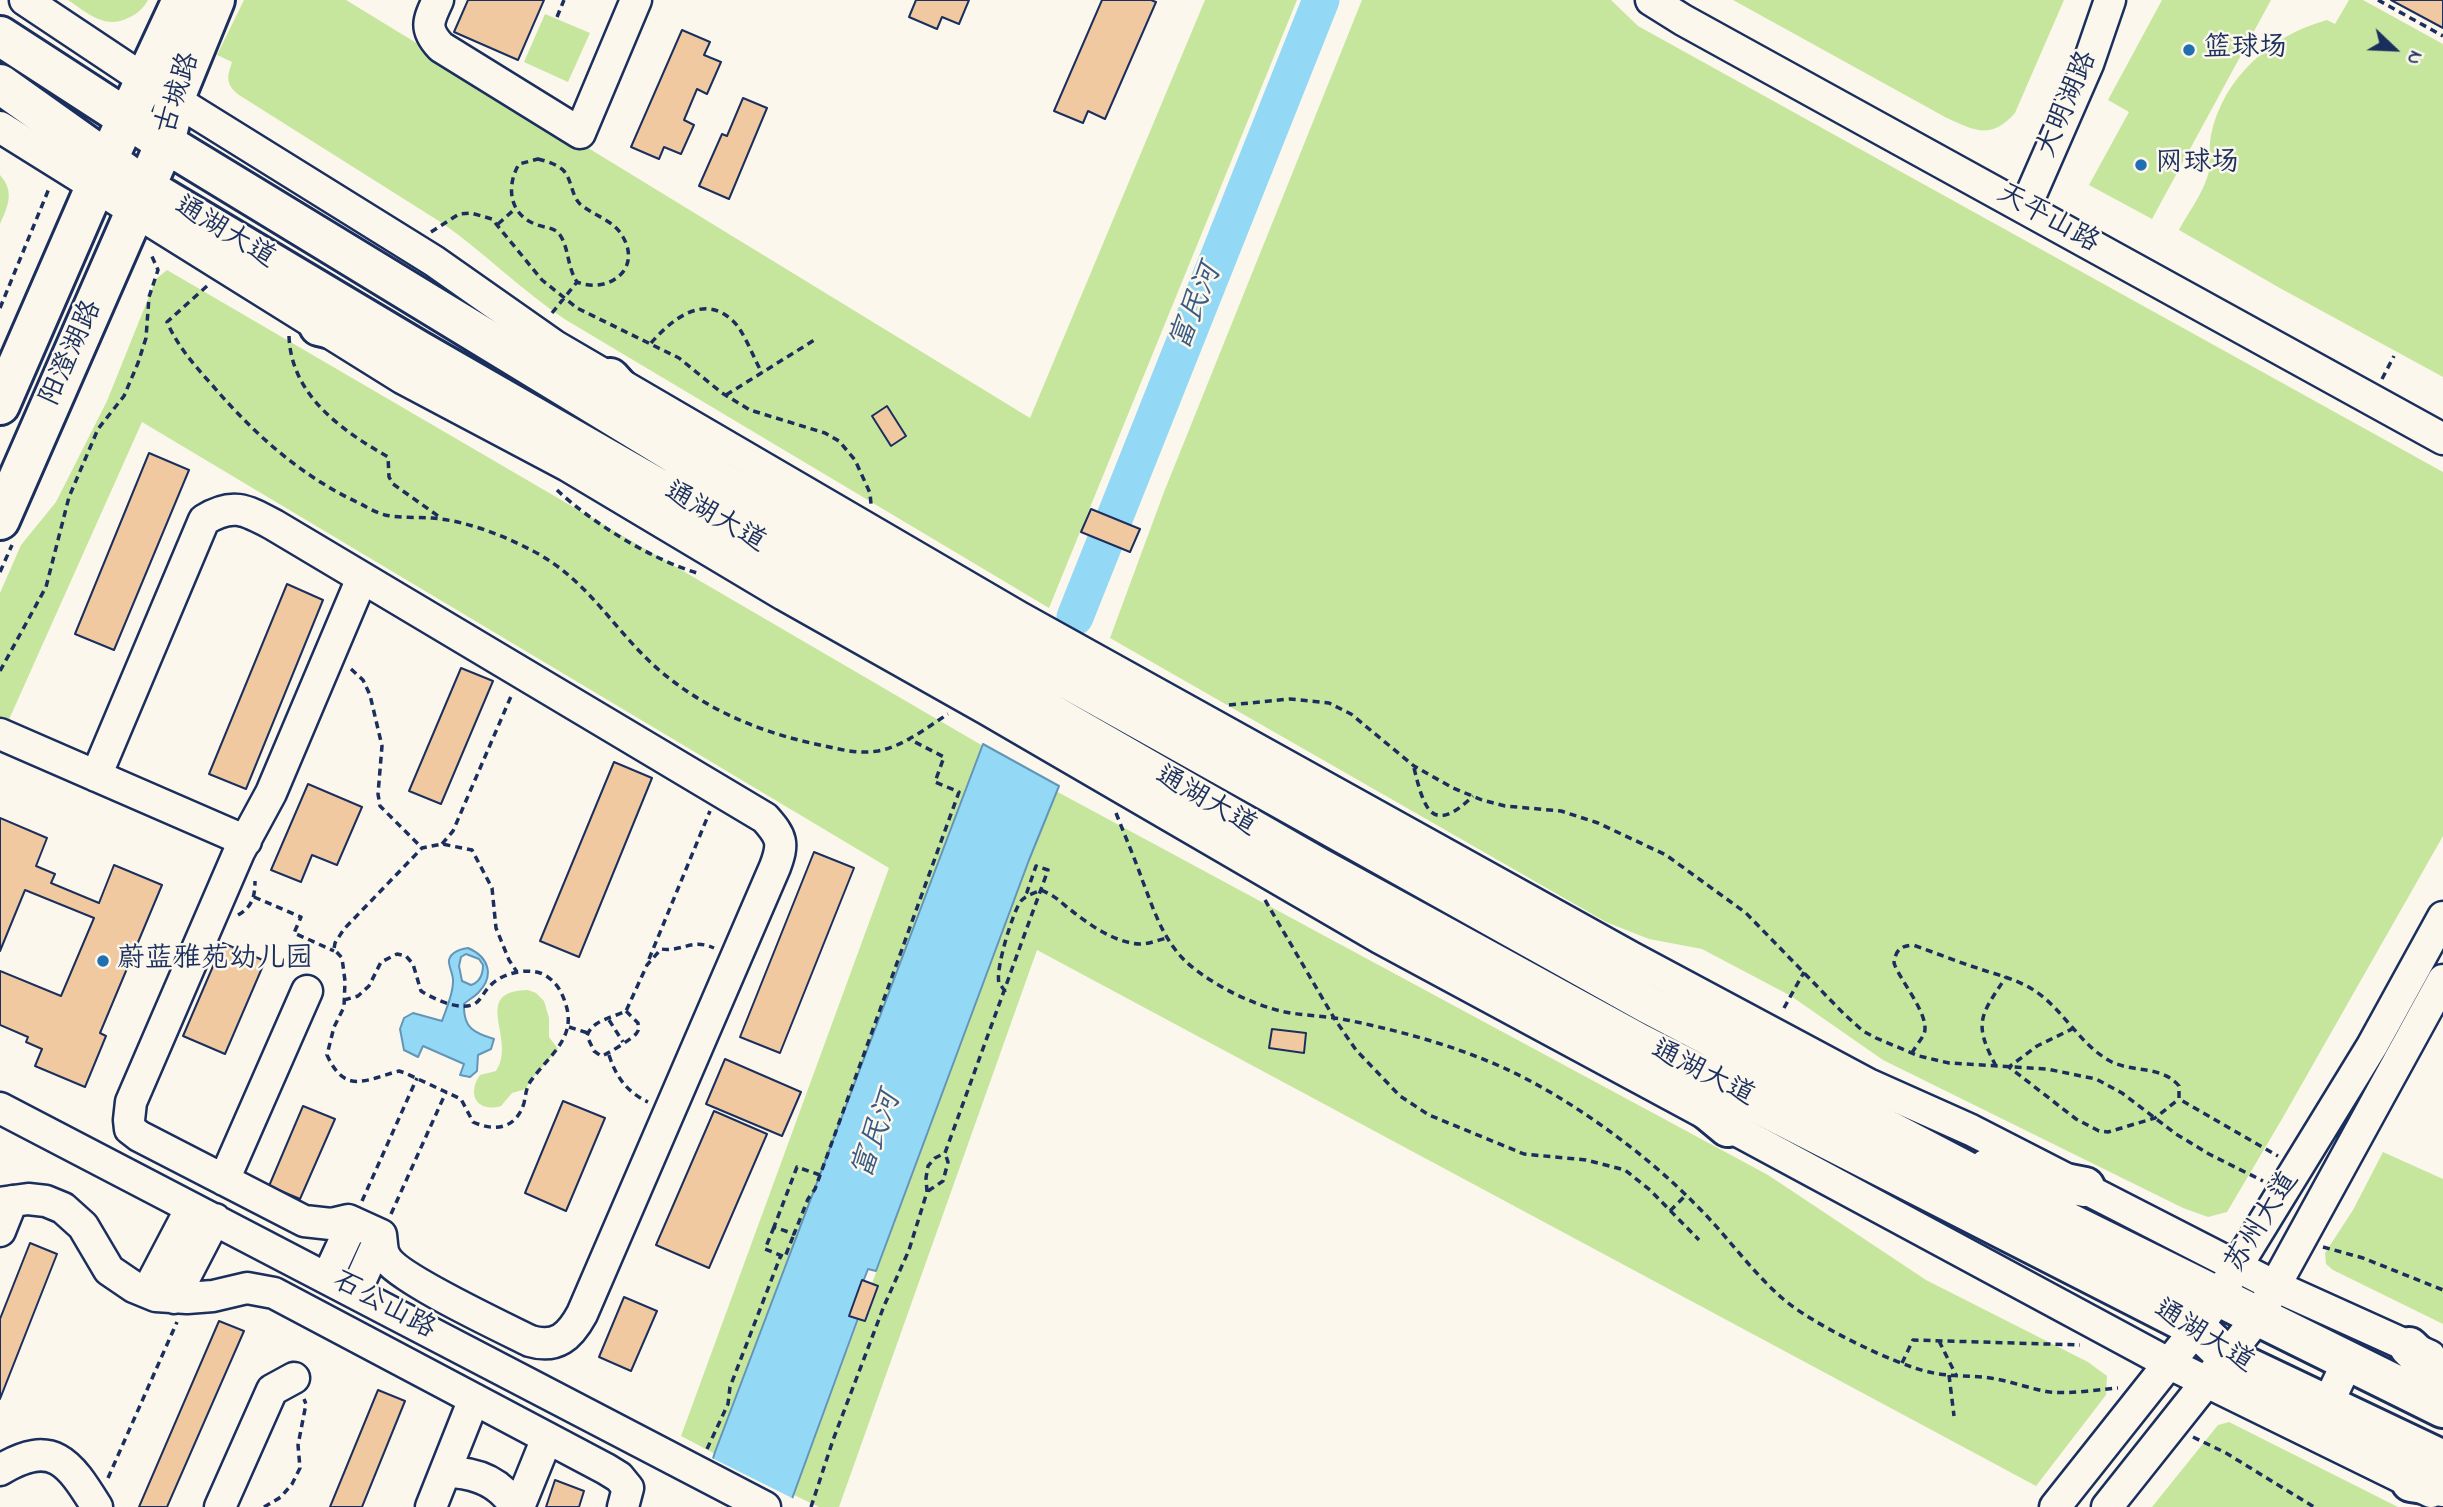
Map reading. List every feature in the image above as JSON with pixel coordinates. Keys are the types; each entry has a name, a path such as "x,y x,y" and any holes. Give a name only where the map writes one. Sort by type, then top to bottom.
{"main road":[{"name":"古城路","path":"140,199 164,143 160,90 182,0"},
{"name":"古城路","path":"101,174 128,119 160,90 215,0"},
{"name":"通湖大道","path":"0,36 164,143 680,457 1033,660 1648,1004 1944,1159 2119,1268 2197,1328 2217,1371 2327,1405 2443,1460"},
{"name":"通湖大道","path":"0,84 71,133 101,174 140,199 496,393 1023,699 1318,867 1606,1026 2119,1268 2228,1282 2267,1301 2348,1362 2443,1408"},
{"name":"阳澄湖路","path":"0,405 101,174"},
{"name":"阳澄湖路","path":"0,520 140,199"},
{"path":"304,329 418,350"},
{"path":"610,378 680,457"},
{"path":"1606,1026 1728,1127"},
{"path":"1944,1159 2085,1187"},
{"path":"2426,1355 2443,1380"}],"street":[{"path":"25,0 160,90 433,261 555,346 1018,617 1631,957 1868,1084 1971,1129 2085,1187 2228,1282"},
{"path":"438,0 428,21 431,37 440,47 580,133 636,0"},
{"name":"天平山路","path":"1651,0 1707,33 2443,425"},
{"name":"天平山路","path":"1672,0 2443,439"},
{"name":"大明湖路","path":"2020,199 2098,0"},
{"name":"大明湖路","path":"2020,199 2088,64 2110,0"},
{"path":"0,127 59,164 101,174"},
{"path":"140,199 304,329 568,466 783,595 988,710 1380,938 2168,1363 2217,1371 2432,1489"},
{"path":"96,776 204,520 224,509 250,513 362,578 765,818 780,838 778,859 573,1331 563,1340 540,1344 530,1341 422,1285 384,1255 382,1235"},
{"path":"362,578 271,793 246,841 129,1111 130,1129 139,1136 304,1221 331,1224 348,1220 382,1235"},
{"path":"0,734 246,841"},
{"name":"苏州大道","path":"2055,1507 2197,1328 2228,1282 2372,1046 2443,917"},
{"name":"苏州大道","path":"2107,1507 2217,1371 2267,1301 2443,981"},
{"path":"224,1180 307,991"},
{"name":"石公山路","path":"0,1108 752,1500"},
{"path":"0,1231 6,1202 28,1199 46,1201 62,1208 83,1226 109,1270 134,1287 169,1296 213,1296 247,1288 274,1293 619,1477 628,1488 623,1507"},
{"path":"169,1296 203,1214"},
{"path":"327,1278 353,1222"},
{"path":"355,1293 382,1235"},
{"path":"2267,1301 2426,1355"},
{"path":"2327,1405 2348,1362"},
{"path":"220,1507 272,1390 294,1378"},
{"path":"431,1507 474,1399"},
{"path":"445,1472 463,1472 487,1480 501,1488 517,1507 547,1438"},
{"path":"0,1470 19,1458 31,1455 56,1458 66,1465 97,1506"}],"path":[{"path":"557,17 564,0"},
{"path":"2378,0 2443,36"},
{"path":"538,159 563,170 578,202 616,228 623,238 628,258 625,270 613,282 600,287 577,282 568,264 561,236 555,230 529,221 516,208 511,192 514,172 519,164 538,159"},
{"path":"0,308 59,164"},
{"path":"498,224 516,208"},
{"path":"429,233 459,214 481,215 498,224 542,280 565,299 605,324 679,358 726,396 750,410 825,433 839,441 855,460 870,493 872,506"},
{"path":"0,671 46,587 69,497 97,429 124,396 138,363 146,338 149,297 158,270 149,251"},
{"path":"552,314 577,282"},
{"path":"207,286 167,322 175,340 194,365 264,440 317,481 384,514 465,523 534,551 559,567 594,597 659,670 706,705 751,726 806,743 853,752 878,751 909,739 955,710"},
{"path":"651,343 666,326 679,317 696,309 716,310 735,322 762,373"},
{"path":"304,329 289,353 306,389 326,415 351,436 387,457 389,477 393,484 443,520"},
{"path":"726,396 816,339"},
{"path":"331,651 363,680 370,695 382,746 377,794 380,806 422,848"},
{"path":"442,844 453,831 522,673"},
{"path":"1227,706 1290,699 1329,704 1351,714 1413,766 1473,796 1505,806 1561,811 1598,823 1666,855 1746,913 1863,1031 1912,1053 1949,1063 2047,1069 2096,1079 2122,1093 2209,1154 2291,1178"},
{"path":"820,1175 797,1167 765,1250 785,1257 808,1199 816,1189 959,792 935,782 944,757 909,739"},
{"path":"1413,766 1420,795 1426,808 1433,814 1441,816 1454,813 1473,796"},
{"path":"626,1011 635,1017 639,1029 609,1055 601,1056 594,1051 587,1036 588,1032 599,1022 626,1011 718,790"},
{"path":"1115,810 1158,923 1173,949 1195,969 1251,1000 1284,1011 1396,1031 1452,1047 1543,1087 1615,1138 1686,1195 1781,1297 1838,1333 1902,1364 1933,1373 1992,1378 2054,1392 2119,1388 2127,1383"},
{"path":"336,951 335,943 344,929 422,848 442,844 472,850 482,866 492,888 500,942 517,972"},
{"path":"928,1192 943,1181 948,1162 945,1153 1006,992 1048,870 1037,866 1027,892 1032,894"},
{"path":"1006,992 999,983 1001,956 1021,900 1041,890 1057,897 1080,918 1107,934 1132,943 1144,944 1167,938"},
{"path":"254,897 301,917 294,933 336,951 342,958 344,1007 334,1027 327,1055 342,1078 353,1083 399,1071 461,1098 472,1122 494,1129 512,1122 520,1113 530,1081 558,1049 569,1027 569,1014 563,994 550,978 540,972 517,972 497,980 474,1004 462,1007 421,991 413,964 406,956 397,954 381,962 369,986 358,996 344,1000"},
{"path":"1263,897 1334,1018 1356,1049 1400,1096 1429,1115 1524,1154 1586,1160 1625,1170 1636,1177 1699,1240"},
{"path":"647,964 661,949 676,950 696,943 736,958"},
{"path":"1912,1053 1925,1028 1918,1007 1894,963 1902,946 1913,945 2034,990 2052,1005 2098,1055 2114,1063 2163,1073 2172,1078 2179,1086 2179,1100"},
{"path":"1784,1008 1804,972"},
{"path":"1996,1066 1982,1033 1981,1023 1986,1007 2006,978"},
{"path":"608,1019 623,1042"},
{"path":"569,1027 588,1032"},
{"path":"2009,1067 2037,1046 2074,1028"},
{"path":"609,1055 618,1077 635,1096 669,1113"},
{"path":"2009,1067 2076,1119 2099,1131 2108,1132 2155,1118 2179,1100"},
{"path":"353,1222 417,1078"},
{"path":"382,1235 446,1092"},
{"path":"2179,1100 2291,1178"},
{"path":"811,1507 884,1306 909,1250 928,1192 928,1166 935,1157 945,1153"},
{"path":"1670,1211 1686,1195"},
{"path":"774,1227 794,1234"},
{"path":"2300,1240 2363,1258 2443,1290"},
{"path":"706,1450 728,1404 730,1387 780,1255"},
{"path":"97,1506 169,1296"},
{"path":"1902,1364 1913,1340 2089,1345"},
{"path":"1939,1341 1956,1376"},
{"path":"1949,1375 1954,1416"},
{"path":"264,1507 281,1497 300,1468 298,1446 306,1404 294,1378"},
{"path":"2172,1427 2226,1453 2314,1507"}],"green space":[{"path":"68,0 148,0 134,15 111,22 96,18"},
{"path":"244,0 346,0 1030,418 1205,0 1297,0 1049,608 566,320 442,223 239,95 228,80 232,62 217,55"},
{"path":"1362,0 1611,0 1638,26 2443,472 2443,836 2227,1212 2208,1217 2183,1208 1883,1060 1791,996 1702,949 1649,939 1606,922 1110,638 1164,492"},
{"path":"1733,0 2064,0 2015,113 1998,127 1982,130 1945,117"},
{"name":"篮球场","path":"2162,0 2271,0 2152,219 2089,185 2129,112 2108,100"},
{"path":"2349,0 2363,0 2443,44 2443,377 2179,230 2204,185 2209,168 2211,135 2217,114 2238,78 2252,62 2287,36 2327,20 2335,24"},
{"path":"545,14 590,33 568,82 524,62"},
{"path":"0,175 5,181 9,199 0,224"},
{"path":"167,270 983,746 725,1459 681,1436 889,868 142,422 7,724 0,721 0,593 21,545 56,502 107,401 156,279"},
{"path":"1054,790 1768,1175 1926,1280 2088,1362 2107,1376 2106,1395 2036,1486 1037,950 839,1507 819,1507 794,1495"},
{"path":"528,990 544,1001 549,1018 549,1037 558,1049 526,1089 512,1093 501,1106 486,1107 477,1101 474,1089 480,1075 496,1071 501,1059 498,1008 501,999 511,992"},
{"path":"2383,1152 2443,1179 2443,1324 2333,1270 2326,1264 2325,1253 2353,1210"},
{"path":"2229,1422 2398,1507 2152,1507 2218,1425"}],"water":[{"path":"983,744 1059,786 876,1271 868,1269 852,1310 860,1313 789,1507 698,1507 715,1452"},
{"path":"468,948 481,956 488,974 483,987 464,1004 465,1019 475,1032 494,1039 491,1049 478,1055 477,1071 470,1077 460,1075 464,1064 423,1046 418,1057 404,1050 400,1029 404,1018 413,1013 442,1021 453,987 450,957 459,950","holes":["466,954 479,959 483,965 479,980 471,985 462,981 459,966 461,957"]}],"pier":[{"path":"710,1457 796,1500 793,1507 695,1507"}],"building":[{"path":"468,0 544,0 518,60 454,32"},
{"path":"916,0 969,0 959,24 942,17 937,29 909,17"},
{"path":"1102,0 1156,2 1105,119 1088,111 1083,123 1054,111"},
{"path":"2391,0 2443,0 2443,28"},
{"path":"682,30 710,42 704,55 721,62 707,94 697,89 684,120 694,125 681,154 664,147 659,159 631,147"},
{"path":"743,98 767,108 729,199 699,186 722,134 727,136"},
{"path":"887,406 906,436 891,446 872,416"},
{"path":"149,453 189,470 114,650 75,634"},
{"path":"1091,509 1140,529 1130,552 1081,532"},
{"path":"287,584 323,600 246,789 209,774"},
{"path":"461,668 493,681 441,804 409,791"},
{"path":"614,762 652,778 579,957 540,941"},
{"path":"308,784 362,807 337,865 312,855 301,882 271,870"},
{"name":"蔚蓝雅苑幼儿园","path":"0,818 47,838 36,866 55,874 51,883 99,903 114,865 162,885 100,1033 106,1036 85,1087 35,1066 42,1049 26,1042 28,1037 0,1025 0,971 61,996 94,918 25,890 0,951"},
{"path":"814,852 854,868 780,1053 740,1037"},
{"path":"223,943 265,961 225,1054 183,1036"},
{"path":"1272,1029 1306,1033 1304,1053 1269,1048"},
{"path":"725,1059 801,1092 782,1136 706,1104"},
{"path":"563,1101 605,1118 566,1211 525,1193"},
{"path":"303,1106 335,1119 300,1199 269,1186"},
{"path":"714,1111 767,1134 709,1268 656,1245"},
{"path":"30,1243 57,1254 0,1399 0,1319"},
{"path":"862,1280 878,1286 865,1321 849,1316"},
{"path":"624,1297 657,1311 631,1371 599,1357"},
{"path":"219,1321 244,1331 167,1507 139,1507"},
{"path":"378,1390 405,1401 362,1507 330,1507"},
{"path":"555,1480 584,1491 579,1507 546,1507"}],"waterway":[{"name":"富民河","path":"1075,617 1321,0"}],"place":[{"name":"篮球场","path":"2189,50"},
{"name":"网球场","path":"2141,165"},
{"name":"蔚蓝雅苑幼儿园","path":"103,961"}]}
